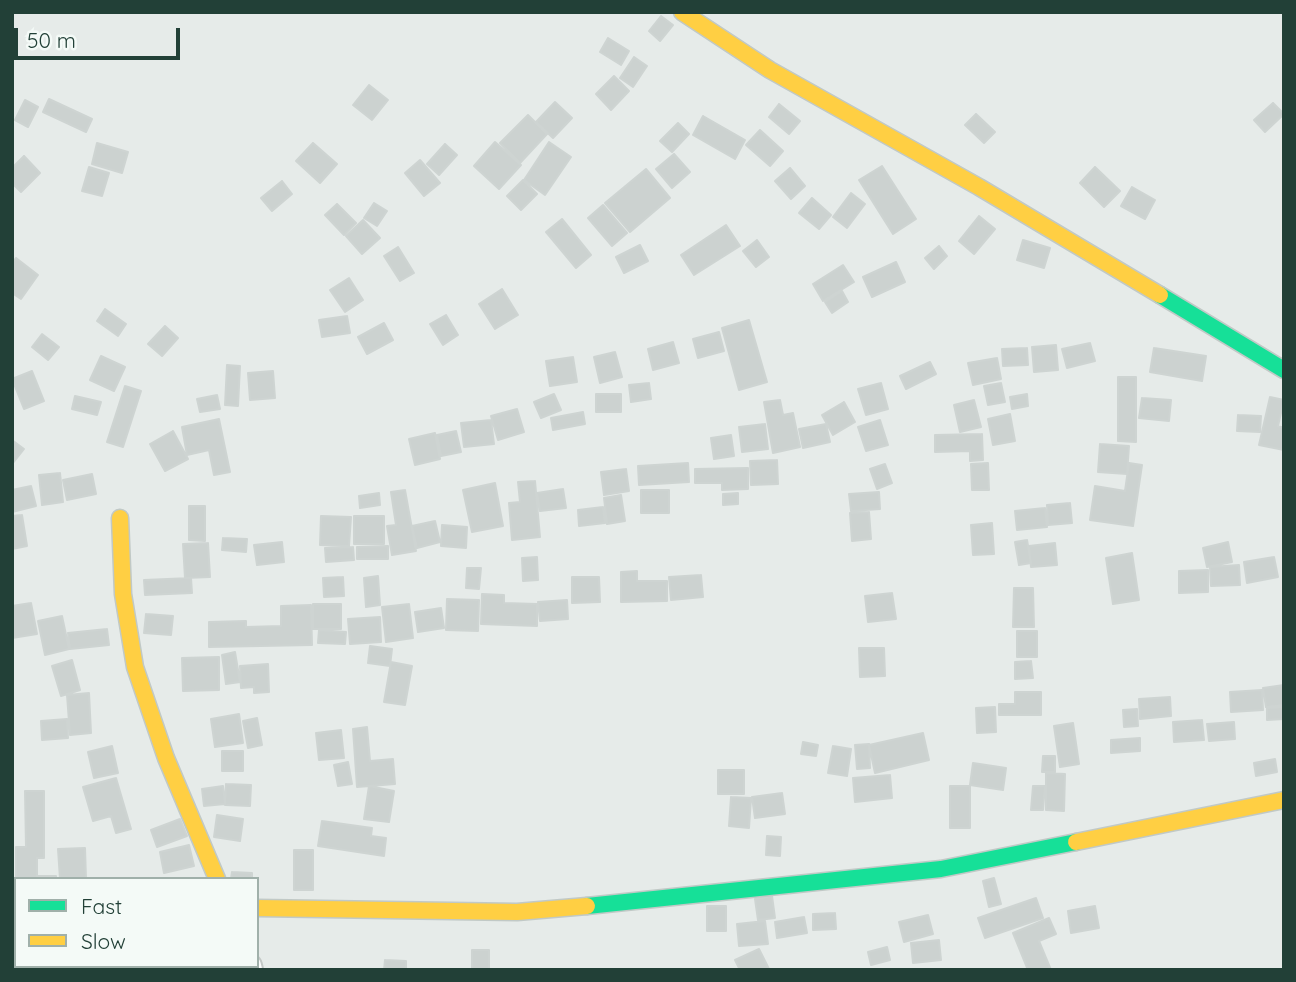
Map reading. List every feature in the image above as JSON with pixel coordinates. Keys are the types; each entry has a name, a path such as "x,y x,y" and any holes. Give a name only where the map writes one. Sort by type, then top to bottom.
{"street":[{"path":"682,12 770,70 979,187 1284,370"},
{"path":"120,518 123,594 135,667 166,758 215,877"},
{"path":"259,908 517,912 690,896 941,869 1284,800"}],"building":[{"path":"661,16 673,25 660,41 649,31"},
{"path":"608,38 629,51 621,65 600,52"},
{"path":"634,57 647,66 633,87 620,78"},
{"path":"614,76 629,91 611,110 596,94"},
{"path":"369,85 388,100 372,120 353,105"},
{"path":"49,99 92,119 86,132 43,112"},
{"path":"25,100 38,107 28,127 15,120"},
{"path":"555,102 572,118 553,138 536,122"},
{"path":"1273,103 1284,114 1265,132 1254,120"},
{"path":"779,104 800,121 789,134 769,117"},
{"path":"976,114 995,132 984,143 965,125"},
{"path":"528,115 547,134 520,163 500,143"},
{"path":"703,116 745,140 735,159 693,135"},
{"path":"678,123 689,134 672,152 660,141"},
{"path":"760,130 783,151 770,166 746,145"},
{"path":"495,142 521,165 499,189 474,166"},
{"path":"549,142 571,157 545,195 524,180"},
{"path":"97,143 128,152 122,173 92,164"},
{"path":"313,143 337,164 320,183 296,161"},
{"path":"445,144 457,155 439,175 427,164"},
{"path":"674,154 690,172 672,188 656,169"},
{"path":"24,156 40,173 21,192 12,183 12,168"},
{"path":"420,160 440,183 424,196 405,173"},
{"path":"882,166 916,219 893,234 859,180"},
{"path":"89,167 109,173 102,196 82,191"},
{"path":"1095,167 1120,191 1104,207 1080,183"},
{"path":"790,168 805,186 791,199 775,181"},
{"path":"646,169 670,198 630,232 605,203"},
{"path":"523,180 537,194 521,210 507,196"},
{"path":"282,181 292,194 272,211 261,198"},
{"path":"1132,187 1155,200 1145,219 1121,206"},
{"path":"851,193 865,204 847,228 833,217"},
{"path":"812,198 831,215 819,229 799,213"},
{"path":"374,203 387,211 377,226 364,218"},
{"path":"337,204 356,223 344,235 325,215"},
{"path":"603,205 627,233 612,246 588,218"},
{"path":"979,216 995,229 974,254 959,241"},
{"path":"562,219 591,255 576,268 546,232"},
{"path":"363,220 380,238 362,254 346,236"},
{"path":"726,225 740,246 694,275 681,255"},
{"path":"757,240 769,257 756,267 743,251"},
{"path":"1023,240 1050,248 1044,268 1017,260"},
{"path":"640,245 648,261 624,273 616,257"},
{"path":"939,246 947,256 934,269 925,258"},
{"path":"398,247 414,273 400,281 384,256"},
{"path":"16,258 38,275 21,299 12,293 12,263"},
{"path":"896,262 905,282 872,297 863,277"},
{"path":"843,265 854,282 823,301 813,284"},
{"path":"349,278 363,300 345,312 330,290"},
{"path":"502,289 518,315 495,329 479,304"},
{"path":"842,291 848,302 832,313 825,302"},
{"path":"105,309 126,324 118,336 97,321"},
{"path":"446,315 458,335 443,345 430,324"},
{"path":"347,316 350,333 322,337 319,320"},
{"path":"749,320 767,382 739,390 722,328"},
{"path":"384,323 393,340 367,354 358,337"},
{"path":"165,326 178,338 162,356 148,344"},
{"path":"719,332 724,351 698,358 693,339"},
{"path":"42,334 59,347 48,360 32,347"},
{"path":"673,342 679,363 653,370 648,349"},
{"path":"1090,343 1095,361 1067,368 1062,349"},
{"path":"1056,345 1058,370 1034,372 1032,347"},
{"path":"1027,348 1028,365 1003,366 1002,349"},
{"path":"1154,348 1206,356 1202,381 1150,372"},
{"path":"615,352 622,377 600,383 594,357"},
{"path":"101,356 125,367 114,391 90,380"},
{"path":"573,357 577,382 550,386 546,361"},
{"path":"997,358 1001,379 973,385 968,363"},
{"path":"930,362 936,374 906,389 900,376"},
{"path":"227,365 240,366 238,406 225,405"},
{"path":"32,371 44,401 24,409 12,379"},
{"path":"273,371 275,398 250,400 248,373"},
{"path":"1118,377 1136,377 1136,442 1118,441"},
{"path":"649,383 651,399 631,402 629,385"},
{"path":"881,383 888,409 866,415 858,389"},
{"path":"1001,383 1005,402 988,405 984,386"},
{"path":"125,386 141,391 123,447 107,442"},
{"path":"554,394 561,410 541,418 534,402"},
{"path":"596,394 621,394 621,412 596,412"},
{"path":"1027,394 1028,406 1012,409 1010,397"},
{"path":"217,395 220,409 200,412 197,399"},
{"path":"75,396 101,402 97,415 72,409"},
{"path":"1270,397 1284,400 1278,426 1284,428 1284,450 1259,445"},
{"path":"1142,398 1171,400 1169,421 1139,418"},
{"path":"780,400 783,415 793,413 800,447 773,453 764,402"},
{"path":"974,400 981,427 960,432 954,405"},
{"path":"844,402 855,422 833,435 822,415"},
{"path":"517,409 524,432 498,440 491,416"},
{"path":"583,412 585,424 553,430 551,418"},
{"path":"1010,414 1015,441 993,445 988,419"},
{"path":"1238,415 1261,416 1260,432 1237,431"},
{"path":"219,419 230,472 214,475 209,450 187,455 182,427"},
{"path":"491,420 494,444 464,447 461,423"},
{"path":"880,420 888,445 866,451 858,427"},
{"path":"765,424 768,449 742,452 739,427"},
{"path":"826,424 830,442 803,448 799,429"},
{"path":"173,431 188,459 165,471 150,444"},
{"path":"456,431 461,452 441,456 437,435"},
{"path":"435,433 440,459 415,465 409,439"},
{"path":"982,434 983,460 970,461 970,451 935,452 935,435"},
{"path":"731,435 734,456 714,459 711,438"},
{"path":"12,440 24,449 13,463 12,462"},
{"path":"1100,444 1129,446 1127,474 1098,472"},
{"path":"777,460 778,484 751,485 750,461"},
{"path":"688,463 689,482 639,485 638,466"},
{"path":"988,463 989,490 972,490 971,464"},
{"path":"1129,463 1142,465 1133,526 1090,520 1095,486 1125,491"},
{"path":"885,464 892,483 877,489 870,469"},
{"path":"748,468 748,489 722,490 722,483 695,483 695,469"},
{"path":"626,469 629,491 604,495 601,472"},
{"path":"60,473 63,502 42,505 39,475"},
{"path":"92,474 96,494 67,500 63,480"},
{"path":"535,481 540,537 512,540 509,503 520,502 518,482"},
{"path":"495,483 503,526 472,532 463,490"},
{"path":"31,486 36,506 12,512 12,490"},
{"path":"563,489 566,508 540,511 537,493"},
{"path":"405,490 416,551 392,555 387,526 396,525 391,492"},
{"path":"641,490 669,490 669,513 641,513"},
{"path":"879,492 880,509 851,511 849,494"},
{"path":"379,493 380,505 360,508 359,496"},
{"path":"738,493 738,504 723,505 723,494"},
{"path":"621,495 625,521 607,524 604,498"},
{"path":"1070,503 1072,523 1048,525 1047,505"},
{"path":"189,506 205,506 205,541 189,540"},
{"path":"603,507 605,523 579,526 578,510"},
{"path":"1045,508 1047,527 1017,530 1015,511"},
{"path":"869,512 871,539 852,541 850,513"},
{"path":"22,515 27,546 12,549 12,516"},
{"path":"321,516 351,517 349,546 320,545"},
{"path":"354,516 384,516 384,544 354,544"},
{"path":"435,521 440,542 417,548 412,526"},
{"path":"992,523 994,554 973,555 971,525"},
{"path":"442,525 467,527 466,548 441,546"},
{"path":"223,538 247,539 246,552 222,550"},
{"path":"1027,540 1031,563 1019,565 1015,542"},
{"path":"282,542 284,562 257,565 254,545"},
{"path":"1228,542 1232,562 1207,567 1203,548"},
{"path":"208,543 210,577 185,578 183,544"},
{"path":"1055,543 1057,565 1031,567 1029,546"},
{"path":"388,546 388,559 357,559 357,547"},
{"path":"353,547 354,560 326,562 325,548"},
{"path":"1132,553 1139,600 1113,604 1106,558"},
{"path":"537,557 538,580 523,581 522,558"},
{"path":"1274,557 1278,577 1247,583 1244,562"},
{"path":"1239,565 1240,585 1211,586 1210,567"},
{"path":"467,568 481,568 479,589 466,588"},
{"path":"1208,570 1208,592 1179,593 1179,571"},
{"path":"637,571 637,581 667,581 667,601 621,602 621,572"},
{"path":"701,575 703,597 671,600 669,577"},
{"path":"378,576 380,605 366,607 364,578"},
{"path":"343,577 344,596 324,597 323,578"},
{"path":"572,577 599,577 600,602 572,603"},
{"path":"191,578 192,593 145,595 144,580"},
{"path":"1014,588 1033,588 1034,627 1013,627"},
{"path":"892,593 896,619 868,622 865,596"},
{"path":"482,594 504,595 504,603 537,604 537,626 481,624"},
{"path":"447,599 479,600 478,631 446,630"},
{"path":"567,600 568,619 540,621 538,602"},
{"path":"31,603 37,634 12,638 12,606"},
{"path":"313,604 341,604 341,629 313,629"},
{"path":"409,604 413,638 386,642 382,607"},
{"path":"311,605 312,645 209,647 209,622 246,621 246,627 281,626 281,606"},
{"path":"441,608 444,628 418,632 415,612"},
{"path":"146,614 173,616 171,635 144,633"},
{"path":"62,616 69,649 45,655 38,621"},
{"path":"380,617 381,642 350,644 348,619"},
{"path":"107,629 109,645 70,649 68,633"},
{"path":"319,630 346,632 345,644 318,643"},
{"path":"1017,631 1037,631 1037,657 1017,657"},
{"path":"370,646 392,649 390,666 368,663"},
{"path":"859,648 884,648 885,676 860,677"},
{"path":"235,652 240,682 226,684 222,655"},
{"path":"219,657 219,690 183,691 182,658"},
{"path":"72,660 80,690 61,696 52,666"},
{"path":"1031,661 1033,678 1015,679 1015,662"},
{"path":"391,662 412,666 405,705 384,702"},
{"path":"268,664 269,692 254,693 254,687 241,688 240,666"},
{"path":"1284,685 1284,705 1266,707 1263,688"},
{"path":"1262,690 1263,710 1231,712 1230,692"},
{"path":"1015,692 1041,692 1041,715 999,715 999,704 1015,704"},
{"path":"89,693 91,733 70,735 67,695"},
{"path":"1170,697 1171,716 1140,719 1139,699"},
{"path":"995,707 996,732 977,733 976,708"},
{"path":"1284,707 1284,719 1267,720 1267,708"},
{"path":"1137,709 1138,726 1124,727 1123,710"},
{"path":"239,714 243,743 215,747 211,719"},
{"path":"257,718 262,745 248,748 243,721"},
{"path":"67,719 68,738 42,740 41,721"},
{"path":"1202,720 1204,740 1174,742 1173,722"},
{"path":"1234,722 1235,739 1209,741 1207,724"},
{"path":"1073,723 1079,764 1060,767 1054,726"},
{"path":"367,727 370,761 393,759 395,784 357,787 353,729"},
{"path":"341,730 344,758 319,760 316,733"},
{"path":"923,733 929,760 875,773 869,745"},
{"path":"1140,738 1140,751 1111,753 1111,740"},
{"path":"803,742 818,745 816,756 801,754"},
{"path":"869,744 870,768 857,769 855,745"},
{"path":"112,746 118,773 94,778 88,752"},
{"path":"833,746 851,749 847,776 828,773"},
{"path":"222,751 243,751 243,771 222,771"},
{"path":"1043,756 1055,756 1055,772 1042,772"},
{"path":"1275,759 1277,772 1256,776 1254,763"},
{"path":"348,762 352,784 338,786 334,765"},
{"path":"973,763 1006,768 1003,790 970,785"},
{"path":"718,770 744,770 744,794 718,794"},
{"path":"1046,773 1065,774 1064,811 1046,810"},
{"path":"890,775 892,798 855,802 853,778"},
{"path":"116,778 131,829 116,833 111,816 93,821 83,787"},
{"path":"226,784 251,785 250,806 225,805"},
{"path":"223,786 225,804 204,806 202,789"},
{"path":"369,786 394,791 389,822 364,819"},
{"path":"950,786 970,786 970,828 950,828"},
{"path":"1033,786 1045,786 1043,810 1031,810"},
{"path":"25,791 44,791 44,858 37,858 37,876 56,877 16,877 16,847 26,847"},
{"path":"782,793 785,814 755,818 752,797"},
{"path":"731,797 751,798 749,828 729,826"},
{"path":"217,815 243,819 240,841 214,837"},
{"path":"180,819 187,836 157,847 151,830"},
{"path":"322,821 372,828 371,836 386,838 384,856 318,846"},
{"path":"767,836 781,837 780,856 766,855"},
{"path":"189,845 194,866 164,873 160,852"},
{"path":"85,848 86,877 60,877 58,849"},
{"path":"294,850 313,850 313,890 294,890"},
{"path":"232,872 252,873 252,877 231,877"},
{"path":"994,878 1001,904 989,907 983,881"},
{"path":"772,896 775,918 758,920 755,899"},
{"path":"1036,898 1043,918 985,938 978,918"},
{"path":"707,906 726,906 726,931 707,931"},
{"path":"1095,906 1099,928 1071,933 1068,911"},
{"path":"835,913 836,929 813,930 813,914"},
{"path":"928,915 933,934 904,942 899,922"},
{"path":"804,917 807,933 777,938 775,922"},
{"path":"1049,918 1056,934 1039,941 1051,970 1028,970 1013,933"},
{"path":"765,921 768,944 739,946 737,924"},
{"path":"939,940 941,960 913,963 911,943"},
{"path":"887,947 890,960 871,965 868,952"},
{"path":"759,949 769,969 740,970 735,960"},
{"path":"472,950 489,950 489,970 472,970"},
{"path":"385,960 406,961 406,970 384,970"},
{"path":"15,968 42,968 41,970"},
{"path":"82,968 82,970 53,970"},
{"path":"85,968 107,968 107,970"},
{"path":"168,968 188,968 188,970 160,970"}],"traffic: fast":[{"path":"1160,295 1284,370"},
{"path":"587,906 941,869 1076,842"}],"traffic: slow":[{"path":"682,12 770,70 979,187 1160,295"},
{"path":"120,518 123,594 135,667 166,758 216,877"},
{"path":"1076,842 1284,800"},
{"path":"259,908 517,912 587,906"}]}
